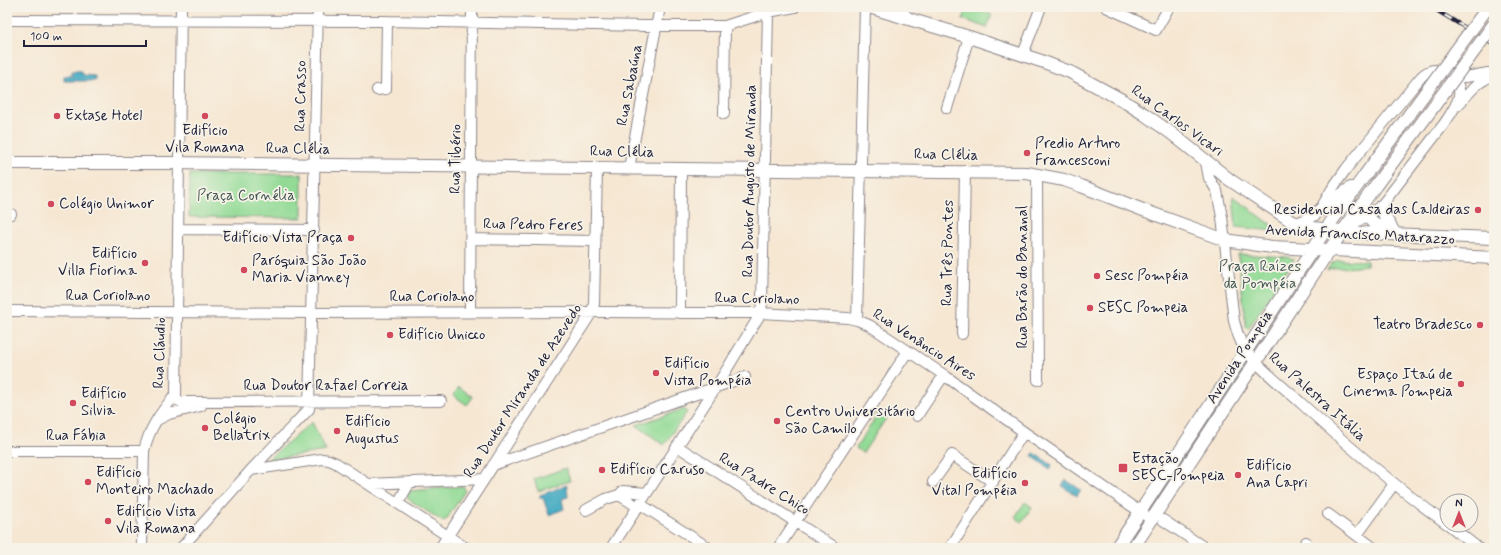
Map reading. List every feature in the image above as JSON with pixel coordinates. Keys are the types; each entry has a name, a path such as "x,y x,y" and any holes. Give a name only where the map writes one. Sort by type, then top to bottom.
{"main road":[{"name":"Rua Carlos Vicari","path":"869,7 1023,54 1070,72 1122,100 1171,133 1230,180 1296,224 1326,229"},
{"name":"Avenida Pompeia","path":"1116,548 1326,229 1488,7"},
{"name":"Avenida Pompeia","path":"1133,548 1157,520 1256,362 1330,249 1342,232 1363,211 1376,185 1494,24"},
{"name":"Rua Clélia","path":"7,163 681,168 1037,174 1082,186 1225,240"},
{"path":"1296,224 1305,221 1319,212 1363,178"},
{"path":"1381,206 1387,221 1396,234"},
{"path":"1363,211 1384,230 1396,234"},
{"name":"Avenida Francisco Matarazzo","path":"1326,229 1342,232 1494,238"},
{"name":"Avenida Francisco Matarazzo","path":"1225,240 1272,247 1494,258"}],"street":[{"name":"Rua Cláudio","path":"142,548 144,451 147,439 156,421 176,394 181,7"},
{"name":"Rua Crasso","path":"310,401 318,7"},
{"name":"Rua Tibério","path":"470,312 472,7"},
{"name":"Rua Sabaúna","path":"630,168 660,7"},
{"path":"7,20 387,21 725,26 768,12 795,7"},
{"name":"Rua Venâncio Aires","path":"865,7 857,320 869,326 944,374 1064,463 1138,515 1157,520 1205,548"},
{"path":"897,7 910,19"},
{"path":"1023,54 1041,7"},
{"path":"1106,7 1156,30 1169,7"},
{"name":"Rua Doutor Augusto de Miranda","path":"611,548 716,387 761,313 768,12"},
{"path":"377,90 386,89 387,21"},
{"path":"724,114 725,26"},
{"path":"947,108 969,37"},
{"path":"1319,212 1332,189 1346,169 1421,77 1428,71 1440,69 1454,77 1458,82 1459,94 1453,110"},
{"path":"1454,77 1494,73"},
{"path":"1363,211 1381,206 1453,110 1474,86 1494,73"},
{"name":"Rua Palestra Itália","path":"1206,162 1209,178 1217,191 1225,240 1234,321 1238,336 1246,351 1256,362 1348,446 1394,484 1439,517"},
{"name":"Rua Doutor Miranda de Azevedo","path":"440,548 592,312 594,304 598,168"},
{"path":"680,313 681,168"},
{"name":"Rua Três Pontes","path":"962,334 965,172"},
{"name":"Rua Barão do Bananal","path":"1037,174 1038,380"},
{"path":"178,229 314,230"},
{"name":"Rua Pedro Feres","path":"470,239 595,241"},
{"name":"Rua Coriolano","path":"7,311 761,313 838,316 857,320"},
{"path":"778,548 908,351"},
{"path":"917,416 944,374"},
{"path":"493,465 745,377"},
{"path":"691,395 707,400"},
{"name":"Rua Doutor Rafael Correia","path":"172,398 182,402 442,401"},
{"path":"181,548 251,470 310,409 310,401"},
{"name":"Rua Doutor Rafael Correia","path":"156,421 169,414 205,406 212,402"},
{"path":"950,548 1024,432"},
{"path":"506,445 526,454"},
{"name":"Rua Padre Chico","path":"677,446 836,548"},
{"name":"Rua Fábia","path":"7,451 144,451"},
{"path":"933,482 952,455 993,482"},
{"path":"251,470 322,459 335,462 466,548"},
{"path":"368,484 484,479"},
{"path":"398,503 410,482"},
{"path":"1357,535 1394,484"},
{"path":"586,510 606,499 619,495 624,491 647,493"},
{"path":"619,495 709,548"},
{"path":"1328,514 1374,548"},
{"name":"Rua Palestra Itália","path":"1459,533 1478,548"}],"green space":[{"path":"968,7 972,7 992,15 987,28 963,19"},
{"name":"Praça Cornélia","path":"190,174 302,174 302,218 189,217"},
{"path":"1233,196 1281,232 1236,227"},
{"name":"Praça Raízes da Pompéia","path":"1238,254 1287,257 1294,259 1248,329 1246,327"},
{"path":"1338,260 1367,261 1367,265 1327,270 1332,263"},
{"path":"1240,372 1242,373 1160,497 1158,496"},
{"path":"459,387 473,397 467,405 453,395"},
{"path":"684,409 687,412 664,445 636,425"},
{"path":"879,412 887,417 863,453 856,448"},
{"path":"312,422 326,451 267,460"},
{"path":"566,468 570,481 538,491 534,479"},
{"path":"463,486 465,491 446,520 442,521 407,497 409,491"},
{"path":"1025,502 1032,507 1022,522 1015,517"}],"water":[{"path":"72,71 82,71 83,75 95,76 95,81 64,81 64,76 72,76"},
{"path":"1034,453 1052,465 1050,469 1032,456"},
{"path":"1066,480 1081,490 1077,496 1062,486"},
{"path":"567,485 568,497 562,499 564,509 549,515 543,498 540,498 540,495"}],"railway":[{"path":"1431,7 1494,45"}],"place":[{"name":"Extase Hotel","path":"57,116"},
{"name":"Edifício Vila Romana","path":"205,116"},
{"name":"Predio Arturo Francesconi","path":"1027,153"},
{"name":"Colégio Unimor","path":"51,204"},
{"name":"Residencial Casa das Caldeiras","path":"1478,210"},
{"name":"Edifício Vista Praça","path":"351,238"},
{"name":"Edifício Villa Fiorina","path":"145,263"},
{"name":"Paróquia São João Maria Vianney","path":"244,270"},
{"name":"Sesc Pompéia","path":"1097,276"},
{"name":"SESC Pompeia","path":"1090,308"},
{"name":"Teatro Bradesco","path":"1480,325"},
{"name":"Edifício Unicco","path":"390,335"},
{"name":"Edifício Vista Pompéia","path":"656,373"},
{"name":"Espaço Itaú de Cinema Pompeia","path":"1461,384"},
{"name":"Edifício Silvia","path":"73,403"},
{"name":"Centro Universitário São Camilo","path":"777,421"},
{"name":"Colégio Bellatrix","path":"205,428"},
{"name":"Edifício Augustus","path":"337,431"},
{"name":"Estação SESC-Pompeia","path":"1123,468"},
{"name":"Edifício Caruso","path":"602,470"},
{"name":"Edifício Ana Capri","path":"1238,475"},
{"name":"Edifício Monteiro Machado","path":"88,482"},
{"name":"Edifício Vital Pompéia","path":"1025,483"},
{"name":"Edifício Vista Vila Romana","path":"108,521"}]}
